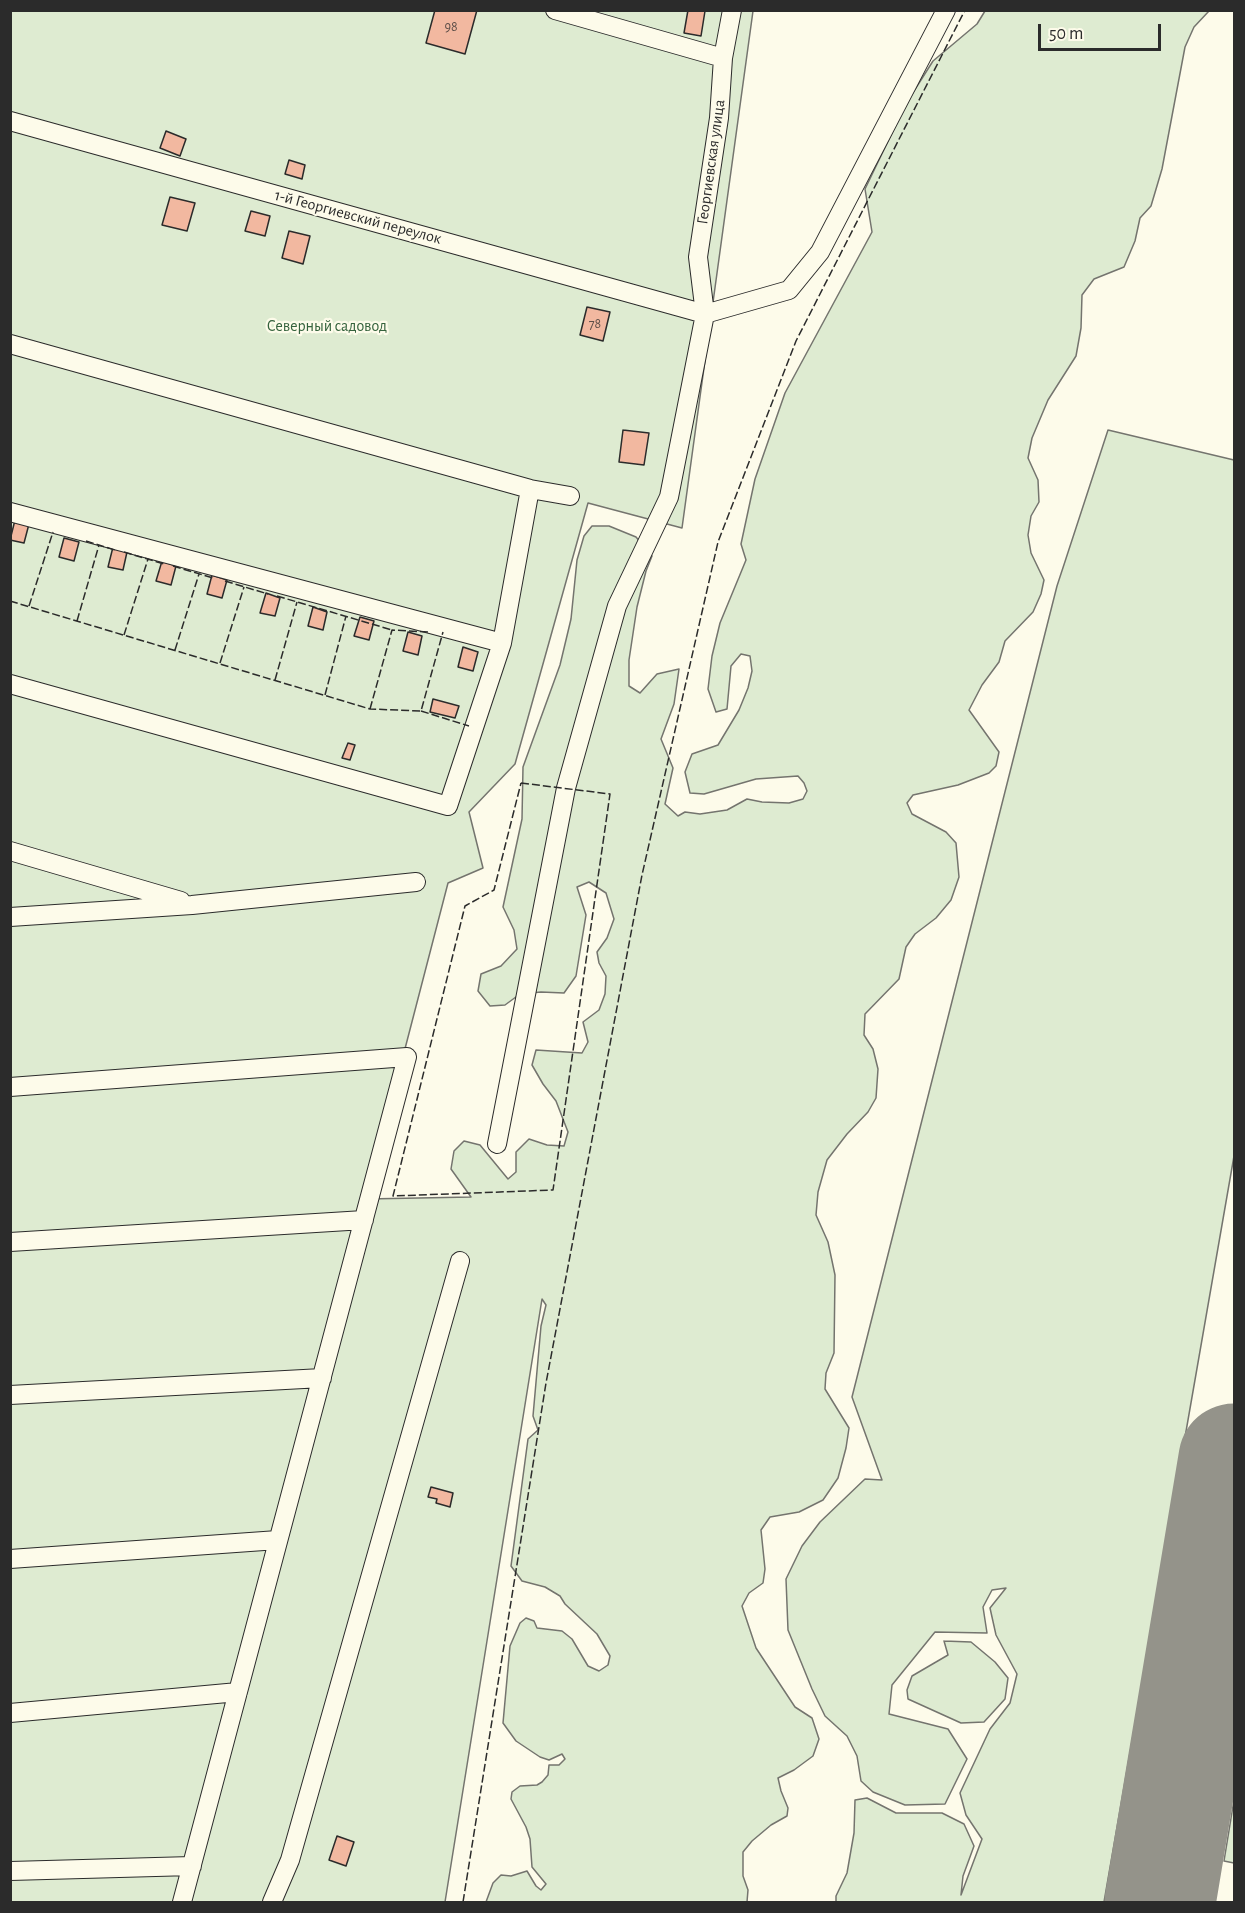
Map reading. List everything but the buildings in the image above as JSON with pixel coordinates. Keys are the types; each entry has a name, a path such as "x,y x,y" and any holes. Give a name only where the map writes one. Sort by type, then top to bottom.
{"street":[{"path":"555,10 723,58"},
{"name":"Георгиевская улица","path":"497,1144 566,788 617,606 669,497 705,314 698,257 719,118 723,58 732,10"},
{"path":"705,314 789,290 820,252 946,10"},
{"name":"1-й Георгиевский переулок","path":"10,121 705,314"},
{"path":"10,344 530,489 570,496"},
{"path":"10,684 448,806 502,643 530,489"},
{"path":"10,512 502,643"},
{"path":"10,850 192,905"},
{"path":"10,917 192,905 416,882"},
{"path":"10,1087 407,1057 182,1902"},
{"path":"10,1242 364,1220"},
{"path":"272,1902 290,1860 460,1261"},
{"path":"10,1395 322,1378"},
{"path":"10,1560 278,1540"},
{"path":"10,1713 238,1692"},
{"path":"10,1871 192,1866"}],"green space":[{"name":"Северный садовод","path":"11,11 753,11 682,528 588,503 515,764 469,812 483,868 448,883 366,1199 471,1197 451,1169 454,1151 464,1141 480,1145 508,1179 516,1172 516,1152 529,1139 547,1145 564,1146 568,1132 556,1101 532,1065 536,1050 582,1053 588,1042 583,1022 599,1010 605,994 606,976 599,963 597,952 607,938 614,919 606,893 589,882 577,887 586,915 576,976 564,993 520,994 505,1005 490,1006 478,991 481,974 501,966 517,949 514,930 503,907 522,819 523,767 560,665 571,619 577,560 584,536 592,526 609,526 636,537 652,556 637,607 629,660 629,686 640,693 657,674 679,669 674,704 661,739 673,768 665,804 678,816 685,812 700,814 727,810 747,799 789,803 803,799 807,791 798,776 756,779 704,794 690,793 685,772 692,754 718,745 739,710 748,688 752,671 750,656 741,654 731,666 727,709 716,712 708,689 712,656 720,623 746,560 741,544 755,479 785,393 872,232 865,189 907,102 933,61 977,24 985,11 1209,11 1194,27 1185,47 1162,169 1151,206 1140,218 1135,241 1124,267 1094,279 1082,295 1081,328 1076,356 1048,400 1032,438 1028,458 1038,480 1039,502 1031,516 1028,535 1031,553 1044,580 1041,594 1033,612 1005,641 999,662 982,685 969,710 999,752 996,766 989,773 958,785 913,795 907,803 912,814 946,832 956,843 959,877 951,900 936,918 915,934 906,947 899,979 865,1014 864,1035 873,1049 878,1069 876,1098 868,1112 827,1160 818,1192 816,1215 828,1242 835,1275 834,1353 826,1373 825,1389 849,1428 846,1448 838,1478 823,1500 799,1512 770,1517 761,1530 765,1569 763,1583 749,1593 742,1606 756,1648 795,1707 812,1718 819,1739 813,1756 778,1778 788,1808 787,1816 771,1825 743,1852 743,1876 748,1890 747,1902 486,1902 493,1883 501,1875 511,1876 527,1871 541,1890 546,1884 532,1867 530,1839 511,1799 512,1792 520,1786 537,1785 542,1782 548,1775 549,1765 559,1765 565,1759 562,1754 549,1760 540,1757 516,1741 503,1723 510,1646 520,1623 526,1618 534,1621 537,1628 562,1631 572,1639 588,1666 599,1671 608,1665 610,1656 597,1634 565,1604 560,1596 545,1587 522,1581 511,1566 528,1439 538,1430 533,1416 541,1326 546,1305 542,1299 445,1902 11,1902"},
{"path":"1108,430 1234,460 1234,1156 1104,1902 836,1902 836,1896 847,1873 854,1833 855,1800 867,1798 896,1813 942,1813 964,1824 974,1846 963,1876 961,1895 982,1839 966,1815 960,1793 990,1729 1010,1703 1017,1674 996,1635 990,1608 1006,1588 992,1590 983,1607 987,1633 935,1632 892,1685 889,1714 948,1729 967,1759 945,1804 905,1805 873,1792 861,1781 857,1756 847,1736 825,1716 812,1689 788,1630 786,1579 802,1546 820,1522 865,1479 882,1480 852,1397 1057,586"},
{"path":"944,1641 971,1642 995,1662 1008,1678 1005,1699 984,1722 961,1723 908,1699 907,1690 912,1676 948,1655"},
{"path":"1234,1800 1234,1863 1224,1861"}],"taxiway":[{"path":"1228,1498 1234,1525"},
{"path":"1215,1571 1234,1546"}],"runway":[{"path":"1160,1902 1234,1459"}],"fence":[{"path":"463,1902 546,1383 642,875 718,542 796,341 965,10"},
{"path":"29,606 53,532"},
{"path":"86,541 115,550"},
{"path":"77,621 99,545"},
{"path":"124,552 164,564"},
{"path":"124,635 148,559"},
{"path":"173,566 213,578"},
{"path":"175,650 199,574"},
{"path":"225,581 268,594"},
{"path":"220,663 244,587"},
{"path":"277,596 392,630"},
{"path":"10,601 370,709 421,711 443,632"},
{"path":"275,680 297,602"},
{"path":"325,695 346,616"},
{"path":"370,709 392,630 428,632"},
{"path":"421,711 469,726"},
{"path":"521,783 610,794 553,1190 393,1196 465,906 494,890 521,783"}]}
